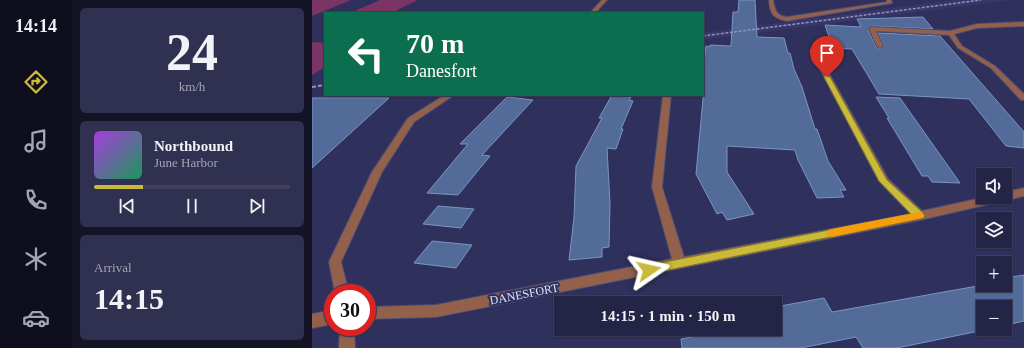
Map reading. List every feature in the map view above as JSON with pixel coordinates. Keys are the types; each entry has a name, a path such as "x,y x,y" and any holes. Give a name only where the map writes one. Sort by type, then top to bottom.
{"street":[{"path":"593,12 605,0"},
{"path":"770,0 773,14 777,18 787,19 890,4 889,0"},
{"path":"880,46 872,29 950,33 962,28 1024,24"},
{"path":"950,33 960,48 993,67 1024,98"},
{"path":"813,50 884,181 920,216"},
{"path":"340,284 335,262 377,172 411,120 448,96"},
{"path":"667,96 657,188 680,264"},
{"path":"1012,195 1024,192"},
{"name":"DANESFORT","path":"376,313 436,311 680,264 920,216 976,203"},
{"path":"312,321 324,319"},
{"path":"347,336 347,348"}],"shaded area":[{"path":"312,0 351,0 312,16"},
{"path":"380,0 418,0 393,12 352,12"},
{"path":"954,0 1010,0 704,40 704,33"},
{"path":"312,42 324,43 324,68 312,75"}],"building":[{"path":"739,0 755,0 757,37 784,38 788,53 790,53 794,69 802,87 815,129 817,129 828,161 846,190 840,190 844,197 817,198 798,160 795,150 727,146 727,172 754,214 727,220 722,212 717,214 696,174 704,96 704,63 706,46 731,46 733,12 738,12"},
{"path":"923,17 933,29 872,26 868,30 876,47 879,49 884,46 878,33 940,36 1024,132 1024,148 1006,146 969,99 879,94 852,49 833,48 825,25 861,27 857,19"},
{"path":"611,96 631,97 629,100 633,101 621,129 623,129 616,149 607,148 610,204 609,247 602,248 602,257 569,260 574,218 576,166 602,118 599,118"},
{"path":"507,97 533,100 482,155 490,156 458,195 427,193 468,144 460,144"},
{"path":"876,97 900,98 960,183 932,182 928,176 922,176"},
{"path":"312,98 389,98 312,168"},
{"path":"438,206 474,209 461,228 423,224"},
{"path":"432,241 472,245 456,268 414,263"},
{"path":"1024,275 1024,321 1012,324 1012,300 976,300 976,332 897,348 863,348 856,337 801,348 682,348 681,339 697,336 782,336 782,306 824,298 832,312 976,286 976,292 1012,292 1012,277"}],"railway":[{"path":"704,36 981,0"},
{"path":"312,87 324,85"}],"slow traffic":[{"path":"832,233 919,216"}],"route":[{"path":"649,270 920,216 884,181 827,77"}]}
